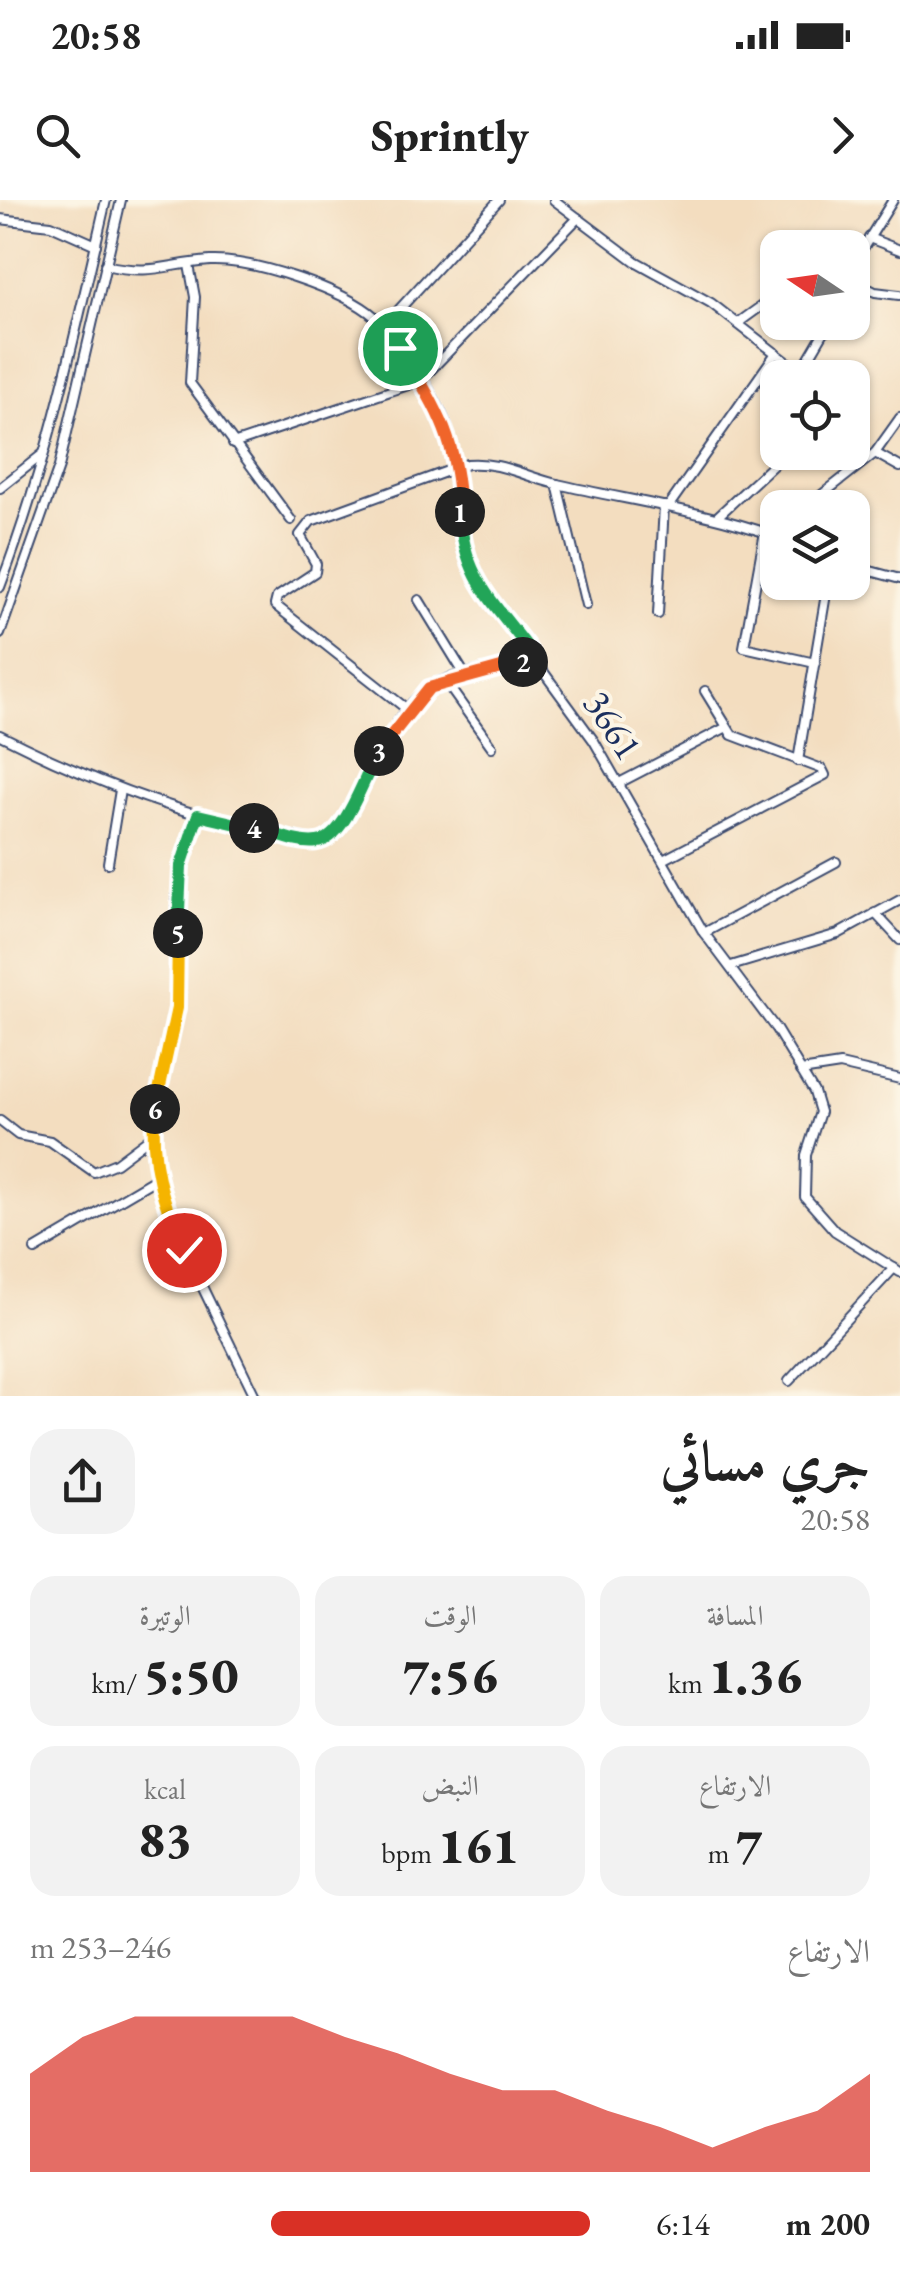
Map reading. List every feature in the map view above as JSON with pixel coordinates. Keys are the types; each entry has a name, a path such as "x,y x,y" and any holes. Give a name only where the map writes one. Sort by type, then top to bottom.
{"street":[{"path":"0,587 44,453 106,200"},
{"path":"0,634 59,467 120,200"},
{"path":"384,326 499,200"},
{"path":"554,200 635,261 738,323 784,360"},
{"path":"893,200 870,238 900,250"},
{"path":"233,444 420,380 578,218"},
{"path":"0,219 51,225 109,248"},
{"name":"3661","path":"105,264 143,272 214,261 293,278 365,309 384,326 442,416 457,469 460,532 468,565 493,607 533,657 619,783 704,933 731,966 801,1071 820,1112 806,1155 805,1196 834,1231 897,1270"},
{"path":"189,265 195,297 190,384 291,520"},
{"path":"870,289 899,296"},
{"path":"738,323 760,307"},
{"path":"658,614 666,506 776,353"},
{"path":"828,490 875,453 900,418"},
{"path":"2,485 44,453"},
{"path":"875,453 900,467"},
{"path":"408,710 280,612 275,601 315,572 316,564 300,535 305,525 457,469 499,464 557,484 717,517 760,531"},
{"path":"717,517 768,470"},
{"path":"557,484 586,605"},
{"path":"870,571 900,579"},
{"path":"760,580 744,647 815,663"},
{"path":"419,600 466,675"},
{"path":"798,760 825,600"},
{"path":"0,735 64,768 120,790 198,815 318,842 339,829 376,756 408,710 429,688 533,657"},
{"path":"445,681 492,748"},
{"path":"664,860 825,775 822,769 725,728 705,691"},
{"path":"619,783 725,728"},
{"path":"108,863 120,790"},
{"path":"198,815 181,866 177,1008 157,1087 152,1136 157,1178 184,1250 255,1396"},
{"path":"704,933 836,862"},
{"path":"731,966 838,934 900,900"},
{"path":"874,914 900,940"},
{"path":"801,1071 840,1065 900,1078"},
{"path":"0,1121 18,1135 50,1141 94,1172 116,1163 152,1136"},
{"path":"35,1250 157,1178"},
{"path":"789,1381 897,1270"}],"route":[{"path":"184,1250 157,1178 152,1136 157,1087 177,1008 177,894 181,866 198,815 304,840 318,842 330,837 347,816 376,756 408,710 429,688 452,678 533,657 493,607 468,565 462,543 457,469 446,427 400,348"}]}
